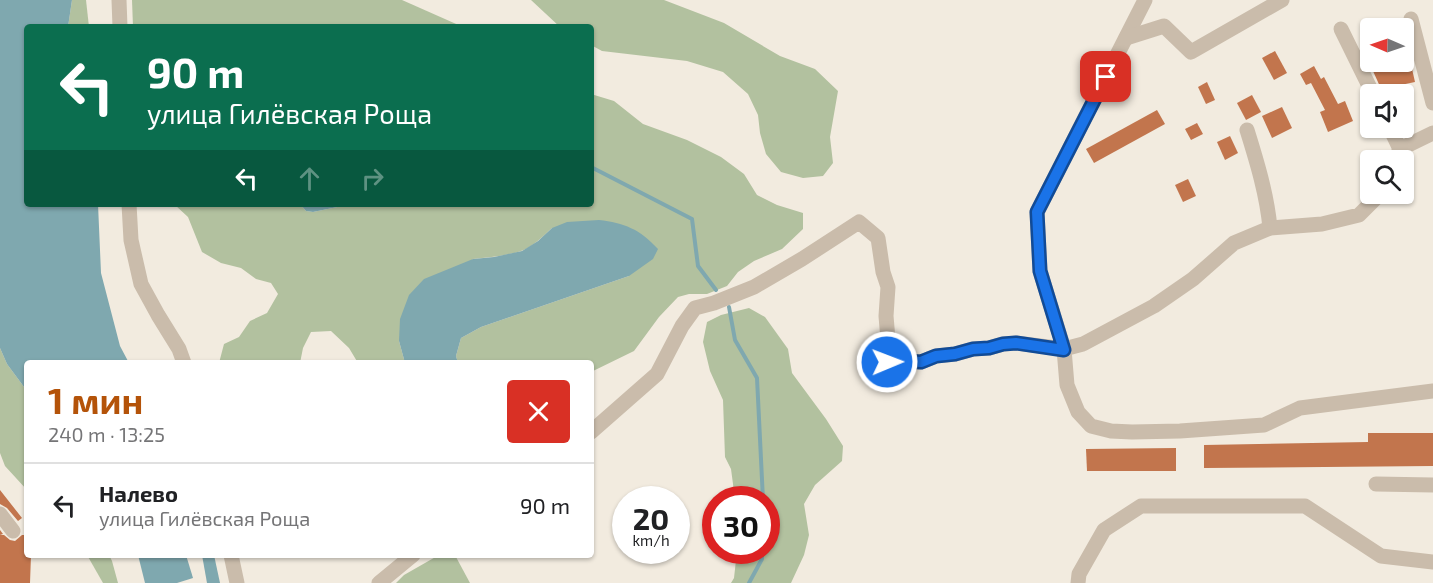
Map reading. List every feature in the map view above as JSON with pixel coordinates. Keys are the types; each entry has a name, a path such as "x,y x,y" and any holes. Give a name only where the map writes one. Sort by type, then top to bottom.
{"street":[{"path":"119,0 120,24"},
{"path":"1145,0 1037,212 1040,271 1064,350 1067,386 1078,412 1091,426 1111,431 1168,431 1264,425 1300,408 1433,391"},
{"path":"1126,38 1164,26 1191,52 1282,0"},
{"path":"1341,29 1368,84"},
{"path":"1414,30 1433,103"},
{"path":"1247,130 1270,228"},
{"path":"1406,150 1433,133"},
{"path":"594,429 657,374 682,326 695,308 754,287 859,222 878,238 883,272 888,287 886,331 889,351 887,362 921,362 936,356 1016,343 1064,350 1083,344 1154,306 1193,279 1234,243 1270,228 1322,224 1359,215 1370,204"},
{"path":"129,207 131,240 141,284 179,349 183,360"},
{"path":"1377,484 1433,485"},
{"path":"1078,583 1079,574 1104,530 1141,506 1305,506 1382,556 1433,562"},
{"path":"0,514 13,531"},
{"path":"232,558 237,583"},
{"path":"379,583 409,558"}],"green space":[{"path":"72,0 86,0 89,24 68,24"},
{"path":"132,0 402,0 456,24 133,24"},
{"path":"531,0 664,0 724,23 780,56 815,69 838,91 830,137 833,163 823,176 803,178 781,172 766,154 758,115 748,94 723,72 687,61 602,51 594,47 594,24 557,24"},
{"path":"594,95 614,101 643,124 687,140 721,157 744,174 757,195 777,205 803,213 803,229 782,249 754,261 738,272 727,286 707,294 689,294 678,297 659,317 634,351 594,371 594,360 457,360 456,356 461,338 481,327 629,276 552,228 534,244 521,251 473,259 399,341 404,360 356,360 349,348 331,331 311,332 303,348 301,360 220,360 224,344 239,337 250,321 267,313 278,294 271,283 256,279 241,268 221,263 202,252 188,217 177,207 303,207 306,211 313,212 337,207 594,207"},
{"path":"749,308 765,317 788,349 792,373 843,446 842,461 815,485 804,504 809,535 804,555 791,583 731,583 736,564 780,564 780,486 733,486 731,469 725,457 723,400 710,371 703,342 707,322 721,315"},
{"path":"0,348 7,364 24,387 24,487 5,466 0,453"},
{"path":"89,558 110,558 118,583 103,583"},
{"path":"434,558 457,558 470,583 396,583 404,575"}],"water":[{"path":"0,0 72,0 68,24 24,24 24,207 98,207 101,273 120,346 127,360 24,360 24,387 7,364 0,348"},
{"path":"303,207 337,207 313,212 306,211"},
{"path":"599,220 624,225 645,236 658,249 653,259 629,276 481,327 461,338 456,356 457,360 404,360 399,341 400,319 409,295 424,279 473,259 522,251 552,228 567,222"},
{"path":"139,558 187,558 193,578 177,583 145,583"},
{"path":"203,558 215,558 220,583 207,583"}],"building":[{"path":"1275,51 1287,73 1274,80 1262,58"},
{"path":"1314,66 1321,79 1324,77 1338,104 1345,101 1353,121 1328,132 1320,112 1325,110 1311,83 1306,85 1300,74"},
{"path":"1373,72 1413,72 1415,82 1405,84 1379,84"},
{"path":"1207,82 1215,100 1206,104 1198,87"},
{"path":"1252,95 1261,112 1246,120 1237,103"},
{"path":"1282,107 1292,128 1272,138 1262,116"},
{"path":"1157,110 1165,124 1094,163 1086,149"},
{"path":"1197,123 1203,134 1191,140 1185,129"},
{"path":"1230,136 1238,153 1225,160 1217,142"},
{"path":"1188,179 1196,196 1183,202 1175,185"},
{"path":"1368,433 1433,433 1433,466 1204,468 1204,445 1368,442"},
{"path":"1176,448 1176,471 1087,471 1086,449"},
{"path":"0,490 22,518 18,521 7,508 0,504"},
{"path":"0,535 15,541 24,535 24,558 31,558 30,583 0,583"}],"waterway":[{"path":"594,169 692,219 698,266 716,290"},
{"path":"729,307 735,340 757,378 762,486"},
{"path":"749,583 759,564"}],"route":[{"path":"887,362 921,362 936,356 1016,343 1064,350 1040,271 1037,212 1106,77"}]}
